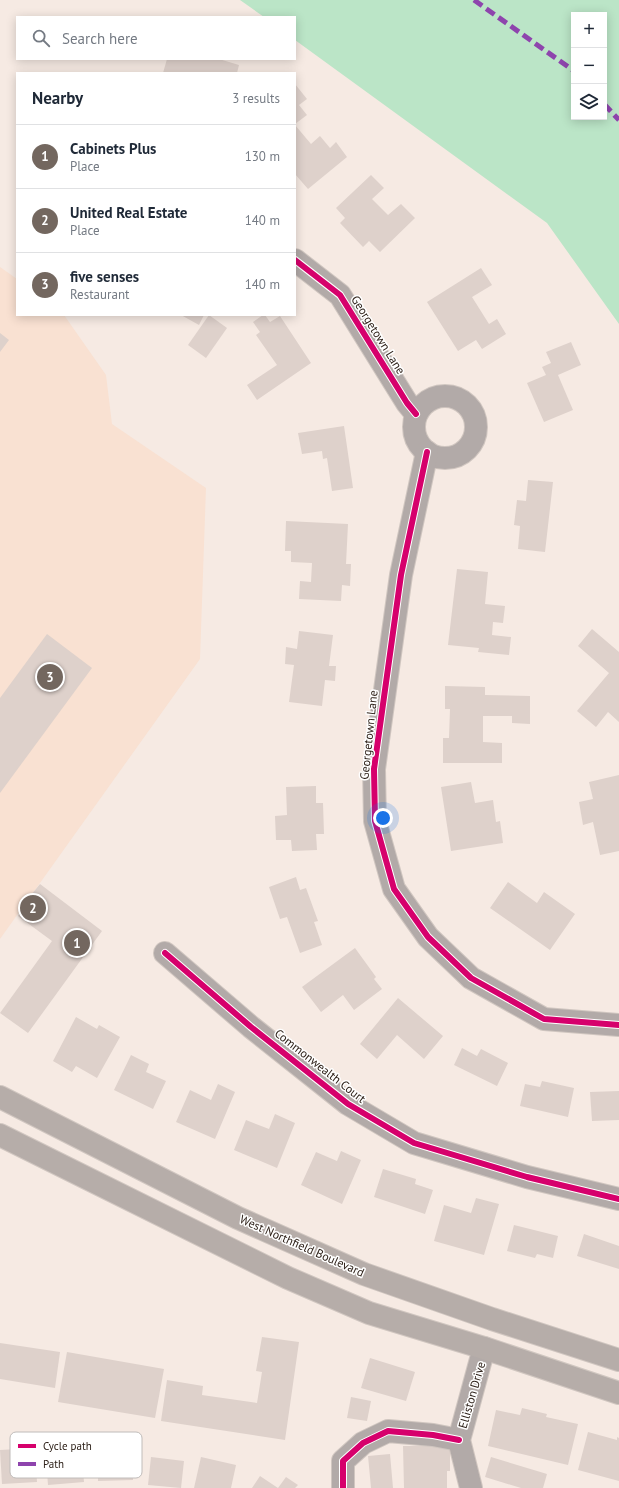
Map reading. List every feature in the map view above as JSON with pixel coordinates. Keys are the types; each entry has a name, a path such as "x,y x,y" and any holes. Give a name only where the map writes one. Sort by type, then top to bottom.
{"main road":[{"name":"West Northfield Boulevard","path":"0,1097 238,1218 364,1274 492,1319 619,1360"},
{"path":"0,1135 288,1278 369,1313 484,1348 619,1393"},
{"path":"250,1259 264,1229"}],"street":[{"name":"Georgetown Lane","path":"296,261 340,295 407,403 416,414"},
{"path":"440,395 450,395 460,399 468,405 474,414 476,425 475,435 471,444 464,452 455,457 444,458 434,456 427,452 418,444 414,435 413,424 421,405 440,395"},
{"name":"Georgetown Lane","path":"427,452 401,575 374,769 375,821 394,889 428,936 471,978 544,1019 619,1025"},
{"name":"Commonwealth Court","path":"165,953 251,1027 348,1104 414,1143 527,1177 619,1198"},
{"name":"Elliston Drive","path":"472,1488 459,1440 484,1348"},
{"path":"343,1488 343,1460 363,1443 388,1431 459,1440"}],"shaded area":[{"path":"0,267 16,278 16,316 65,316 106,375 112,424 206,488 200,659 0,939"}],"green space":[{"path":"240,0 619,0 619,324 547,223 296,41 296,16 263,16"}],"building":[{"path":"167,60 222,60 239,65 237,72 163,72"},
{"path":"296,85 307,99 299,105 307,115 296,123"},
{"path":"296,126 311,144 320,136 330,148 336,142 347,157 308,189 296,175"},
{"path":"371,175 384,188 372,199 388,215 401,204 415,218 380,252 369,241 363,247 340,223 345,218 336,208"},
{"path":"481,268 492,285 472,297 489,324 497,319 506,334 482,349 476,340 458,351 427,302"},
{"path":"183,316 204,316 199,325"},
{"path":"208,316 227,328 206,358 188,345"},
{"path":"262,316 266,316 270,322 280,316 311,363 257,400 247,385 277,365 256,335 260,332 253,322"},
{"path":"0,333 9,340 0,352"},
{"path":"571,342 581,365 558,375 573,410 544,422 527,383 546,375 542,367 551,363 546,352"},
{"path":"344,426 353,488 332,491 327,458 323,459 322,451 302,454 298,433"},
{"path":"528,480 553,482 545,552 518,549 520,526 514,525 517,500 526,501"},
{"path":"286,521 348,524 346,564 351,564 350,586 342,585 341,601 299,599 300,581 311,582 312,563 291,562 291,551 285,551"},
{"path":"457,569 488,572 485,604 505,606 503,623 493,622 492,635 511,637 509,655 478,652 479,648 448,645"},
{"path":"592,629 619,652 619,722 608,712 596,727 577,711 609,673 578,646"},
{"path":"299,631 333,635 329,666 336,666 335,681 325,680 322,706 289,702 294,665 285,664 286,647 297,649"},
{"path":"47,634 92,668 0,793 0,698"},
{"path":"445,686 485,687 485,695 530,696 530,724 512,723 512,716 483,716 483,742 502,743 502,763 443,763 443,738 449,738 450,709 445,709"},
{"path":"619,775 619,851 600,855 593,822 583,825 579,802 593,799 589,782"},
{"path":"471,782 475,803 493,800 496,822 500,821 503,843 451,851 441,787"},
{"path":"316,786 316,803 323,803 324,834 316,834 317,850 292,851 291,840 276,840 275,816 287,815 286,787"},
{"path":"296,877 300,890 306,888 318,921 314,922 322,945 300,953 287,917 280,919 269,887"},
{"path":"508,882 537,903 544,892 575,914 550,950 490,908"},
{"path":"40,884 102,931 28,1033 0,1013 52,941 18,916 29,900 27,900"},
{"path":"355,948 376,977 374,979 382,989 354,1010 343,995 321,1012 302,987"},
{"path":"398,998 443,1036 424,1059 397,1035 377,1059 360,1044"},
{"path":"76,1017 97,1029 99,1025 120,1037 97,1078 76,1066 72,1072 53,1061"},
{"path":"462,1048 477,1056 481,1049 508,1063 497,1086 454,1065"},
{"path":"131,1055 149,1064 146,1072 166,1081 153,1109 114,1090"},
{"path":"542,1081 574,1088 568,1117 520,1106 525,1084 540,1087"},
{"path":"218,1084 235,1092 215,1139 176,1122 190,1090 211,1100"},
{"path":"619,1091 619,1120 592,1121 590,1092"},
{"path":"275,1114 295,1123 277,1168 234,1150 246,1120 269,1129"},
{"path":"341,1151 361,1160 342,1204 301,1185 316,1152 337,1161"},
{"path":"383,1169 416,1179 415,1184 433,1190 425,1214 374,1197"},
{"path":"476,1198 499,1204 484,1255 434,1241 444,1205 471,1213"},
{"path":"514,1225 558,1236 553,1258 537,1254 535,1258 507,1251"},
{"path":"584,1234 619,1246 619,1269 577,1256"},
{"path":"262,1337 299,1342 285,1440 161,1421 167,1380 203,1386 202,1395 257,1403 262,1372 256,1371"},
{"path":"0,1343 60,1352 55,1388 0,1379"},
{"path":"67,1352 164,1369 155,1418 58,1402"},
{"path":"370,1358 415,1372 406,1401 361,1388"},
{"path":"351,1397 371,1401 367,1421 347,1418"},
{"path":"522,1408 547,1414 546,1417 578,1424 568,1465 488,1446 496,1410 520,1415"},
{"path":"588,1432 617,1440 617,1437 619,1438 619,1481 578,1470"},
{"path":"403,1446 450,1446 450,1471 447,1471 447,1488 404,1488"},
{"path":"10,1449 10,1478 37,1478 37,1482 2,1484 0,1450"},
{"path":"390,1454 393,1488 371,1488 368,1456"},
{"path":"151,1457 184,1461 181,1488 148,1485"},
{"path":"201,1457 236,1465 231,1488 194,1488"},
{"path":"491,1457 547,1474 543,1488 521,1488 485,1477"},
{"path":"260,1476 278,1488 252,1488"},
{"path":"286,1477 298,1485 295,1488 278,1488"},
{"path":"47,1478 84,1478 84,1482 48,1485"},
{"path":"98,1478 133,1478 133,1480 98,1481"}],"marked path":[{"path":"474,0 571,69"},
{"path":"607,107 619,120"}],"cycle path":[{"path":"296,261 340,295 407,403 416,414"},
{"path":"427,452 401,575 374,769 375,821 394,889 428,937 471,978 544,1019 619,1025"},
{"path":"165,953 251,1027 348,1104 414,1143 527,1177 619,1199"},
{"path":"343,1488 343,1461 363,1443 388,1431 433,1435 459,1440"}],"place":[{"name":"five senses","path":"50,677"},
{"name":"United Real Estate","path":"33,908"},
{"name":"Cabinets Plus","path":"77,943"}]}
